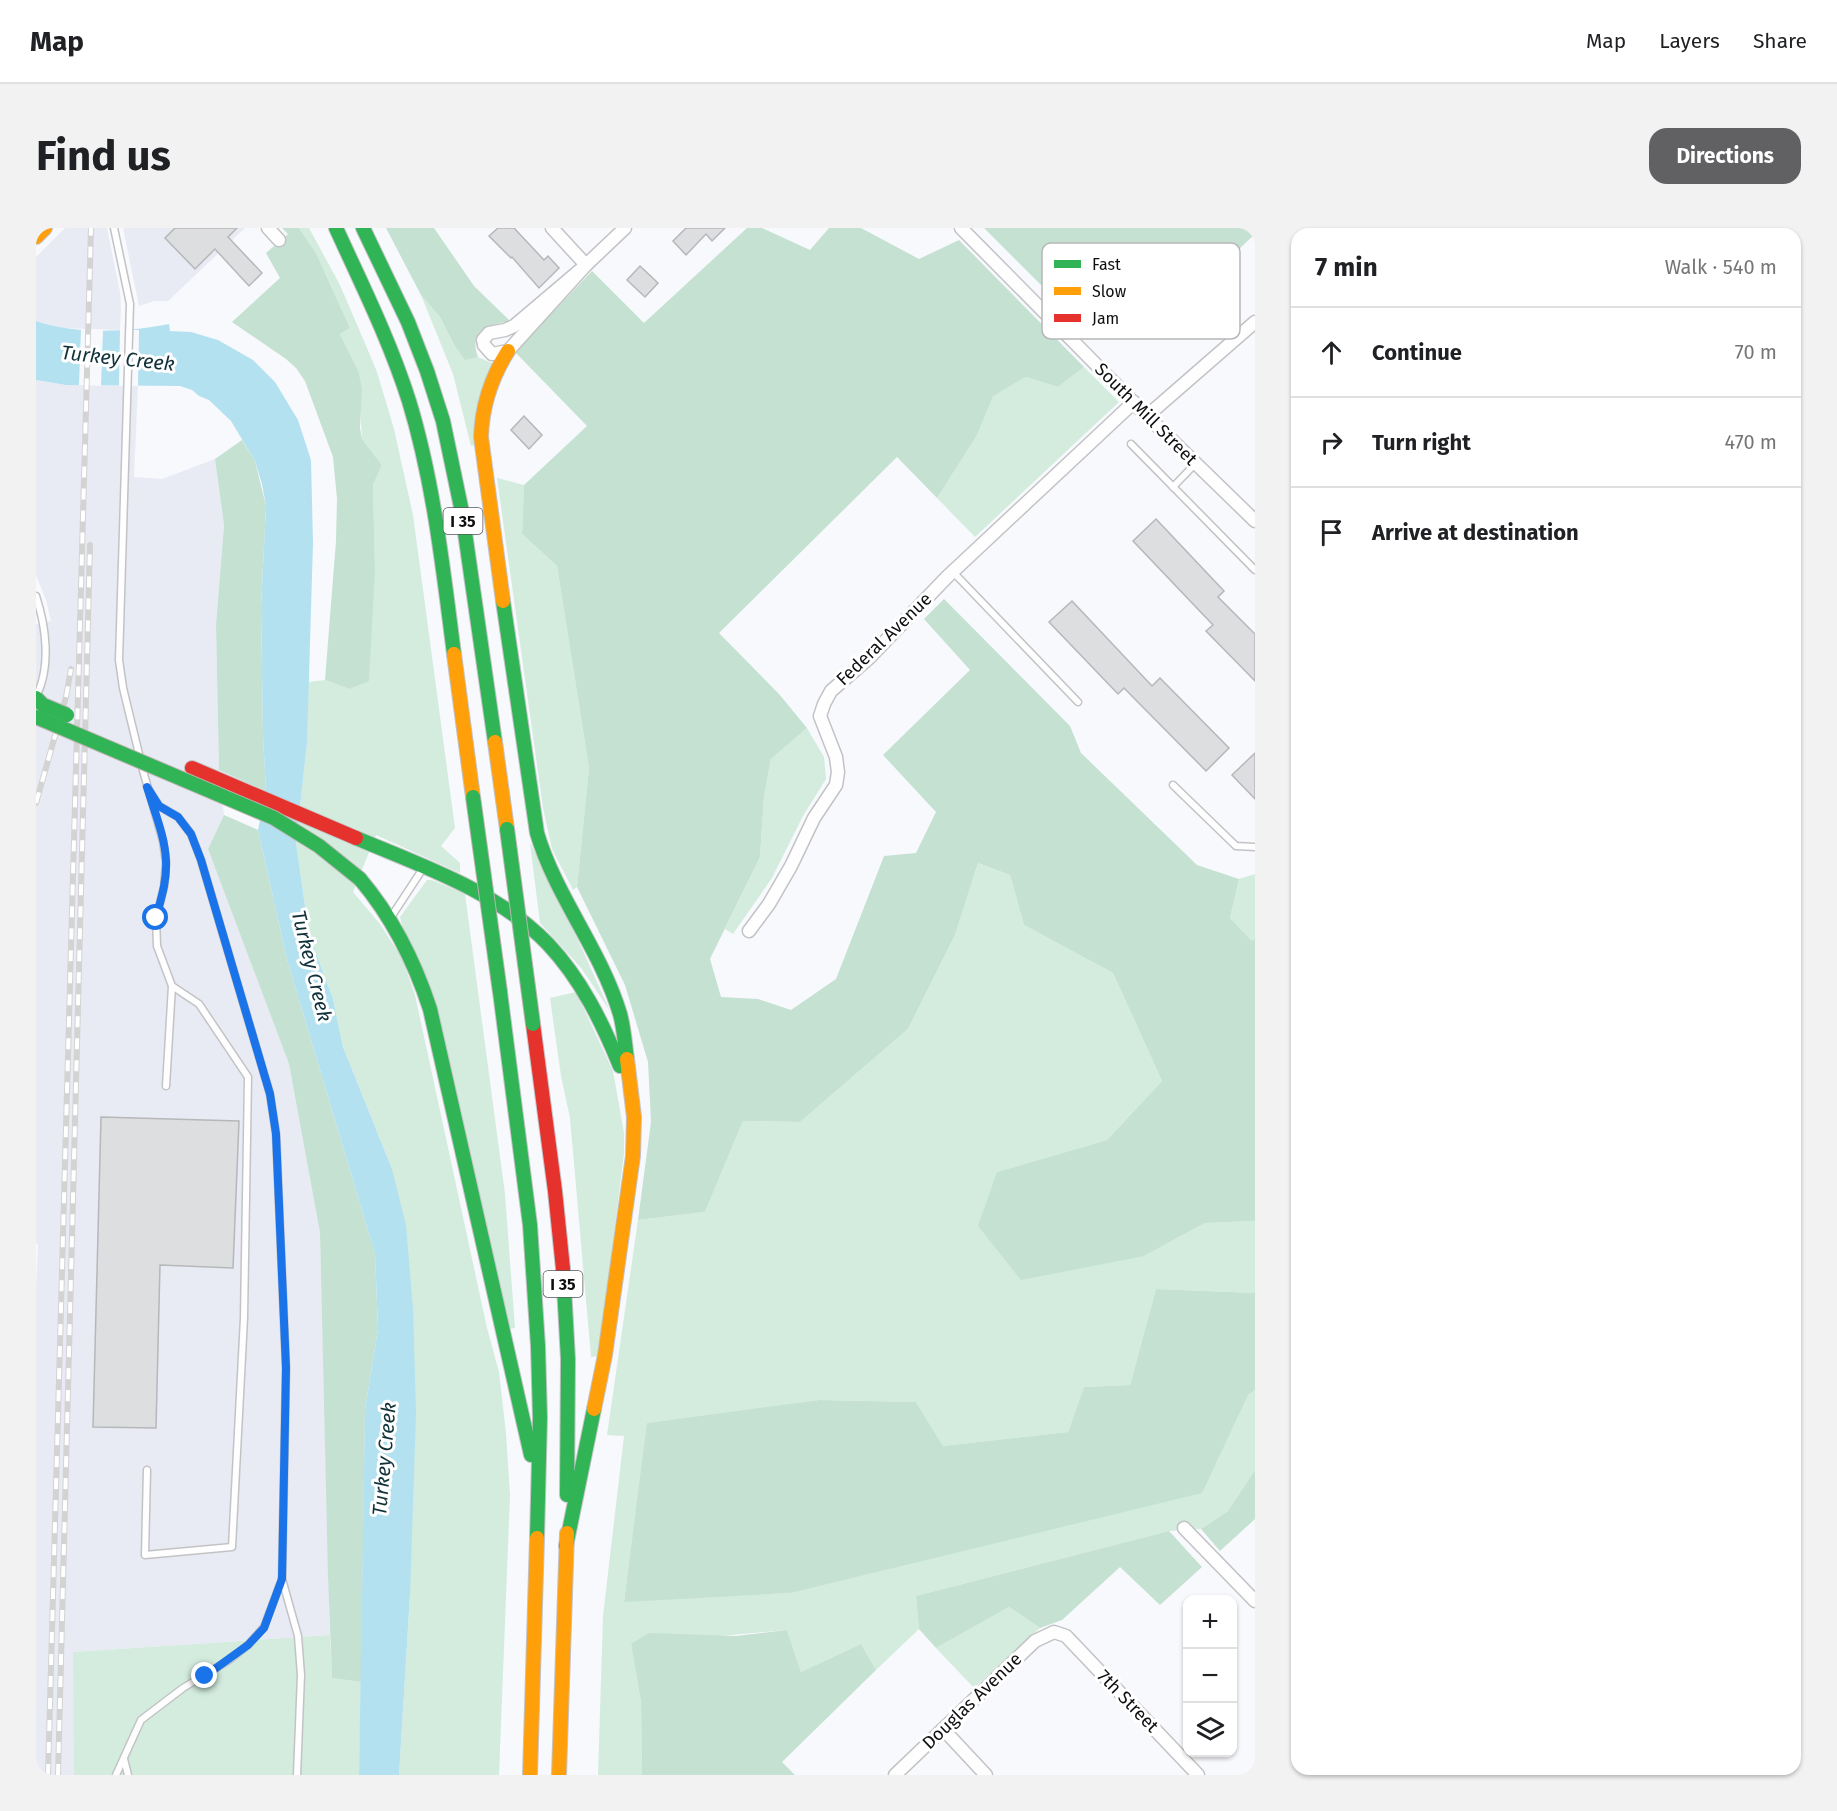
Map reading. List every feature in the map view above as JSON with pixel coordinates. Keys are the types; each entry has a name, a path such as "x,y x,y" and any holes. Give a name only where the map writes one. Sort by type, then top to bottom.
{"main road":[{"path":"36,237 45,228"},
{"name":"I 35","path":"336,228 388,342 409,402 426,465 474,797 530,1225 540,1418 530,1775"},
{"name":"I 35","path":"363,228 419,349 443,421 455,472 467,541 552,1167 568,1359 567,1546 559,1775"},
{"path":"508,351 489,386 481,420 482,437 501,589 537,833 544,857 611,988 621,1016 633,1100 633,1155 623,1239 605,1355 567,1546"},
{"path":"37,704 85,723"},
{"path":"37,704 307,836 331,853 360,879 391,917 410,952 430,1009 539,1490"},
{"path":"117,736 149,750"},
{"path":"182,764 424,867 477,891 502,906 547,943 587,997 603,1025 633,1100"}],"street":[{"path":"268,228 279,240"},
{"path":"552,228 586,265"},
{"path":"586,265 514,326 489,333 483,340 484,345 492,354 508,351 586,265 624,228"},
{"name":"South Mill Street","path":"961,228 1042,309"},
{"path":"1240,335 1255,322"},
{"name":"South Mill Street","path":"1071,339 1255,521"},
{"path":"1147,416 1235,339"},
{"name":"Federal Avenue","path":"749,931 769,904 791,866 814,818 836,785 838,772 836,757 820,716 831,691 869,658 952,572 1134,402"},
{"path":"1184,1528 1255,1601"},
{"name":"Douglas Avenue","path":"895,1775 1035,1641 1054,1632"},
{"name":"7th Street","path":"1054,1632 1066,1636 1198,1775"},
{"path":"943,1729 986,1775"}],"lane":[{"path":"114,228 130,304 119,660 123,688 147,787 163,841 166,862 164,887 156,918 157,946 172,986 166,1086"},
{"path":"1131,444 1255,570"},
{"path":"1173,487 1196,463"},
{"path":"952,572 1078,702"},
{"path":"36,596 43,622 46,647 42,684 37,704"},
{"path":"1173,785 1236,846 1255,847"},
{"path":"147,787 159,806 178,817 191,834 201,860 270,1094 276,1134 286,1368 282,1579 298,1636 301,1675 297,1775"},
{"path":"391,917 424,867"},
{"path":"147,1470 145,1555 231,1547 244,1318 248,1077 199,1004 172,986"},
{"path":"116,1775 141,1720 183,1688 229,1660 264,1628 282,1579"},
{"path":"123,1759 128,1775"}],"shaded area":[{"path":"65,228 107,228 120,292 120,330 61,328 36,321 36,257"},
{"path":"123,228 245,228 168,301 154,301 139,306"},
{"path":"36,380 66,385 138,386 134,477 162,479 215,459 224,525 216,625 219,770 224,815 208,849 289,1064 320,1233 330,1635 74,1652 74,1775 36,1775 36,1290 38,1244 36,1243 36,624 51,621 36,575"}],"green space":[{"path":"282,228 299,228 316,253 350,328 340,334 358,370 362,389 360,428 362,439 382,465 373,485 375,569 369,681 349,689 325,680 336,541 337,499 333,457 305,381 296,368 232,322 280,278 266,253 288,234"},
{"path":"299,228 309,228 340,285 377,372 394,429 413,515 455,828 441,846 460,863 460,873 376,835 353,892 380,924 402,958 415,995 487,1328 499,1372 510,1495 499,1775 399,1775 410,1595 392,1169 343,1047 333,999 309,934 296,843 307,743 308,682 325,680 349,689 375,569 373,485 382,465 362,439 358,370 340,334 350,328 316,253"},
{"path":"386,228 434,228 474,286 510,321 482,330 476,341 478,357 465,360 453,343 440,317 421,295"},
{"path":"747,228 762,228 810,250 829,228 861,228 919,259 959,240 1042,324 1042,339 1056,339 1084,367 1058,387 1026,377 993,396 976,437 937,498 897,457 719,633 779,694 807,728 771,759 764,796 760,857 710,959 721,997 758,999 791,1010 836,979 884,856 916,853 936,812 883,755 970,670 924,619 944,599 1070,726 1081,753 1197,865 1239,879 1230,918 1252,941 1255,938 1255,1221 1205,1223 1144,1256 1021,1280 978,1226 997,1172 1107,1140 1162,1081 1113,973 1024,925 1010,875 978,863 955,935 908,1029 800,1122 743,1121 705,1212 638,1220 651,1122 648,1062 625,985 577,887 589,768 557,566 522,534 524,485 587,426 515,352 592,271 644,323"},
{"path":"984,228 1255,228 1255,234 1240,248 1240,243 1042,243 1042,286"},
{"path":"421,295 440,317 453,343 465,359 478,357 494,364 475,445 471,446 453,374"},
{"path":"1084,367 1119,402 975,537 937,498 976,437 992,396 1026,377 1058,387"},
{"path":"242,440 255,461 266,506 261,607 266,791 219,770 216,625 224,525 215,459"},
{"path":"497,478 524,485 522,534 557,566 589,768 577,887 573,890 552,849 543,808"},
{"path":"807,728 824,757 826,779 803,816 772,878 733,934 725,929 760,857 764,796 771,759"},
{"path":"224,815 258,830 287,959 375,1254 378,1329 365,1410 361,1682 332,1678 320,1233 289,1064 208,849"},
{"path":"530,843 556,891 610,1011 582,969 540,923"},
{"path":"978,863 1010,875 1024,925 1113,973 1162,1081 1107,1140 997,1172 1144,1256 1205,1223 1255,1221 1255,1293 1156,1289 1130,1385 1084,1387 1068,1432 943,1446 916,1402 819,1400 648,1423 624,1601 790,1593 1255,1390 1255,1470 1228,1511 1201,1529 1169,1531 916,1596 919,1629 876,1670 861,1644 801,1672 787,1630 631,1644 641,1702 642,1775 598,1775 603,1616 624,1436 607,1435 638,1220 705,1212 743,1121 800,1122 908,1029 955,935"},
{"path":"1255,874 1255,938 1252,941 1230,918 1239,879"},
{"path":"427,880 465,894 505,1194 515,1328 509,1329 400,917"},
{"path":"576,992 613,1071 624,1133 624,1153 599,1356 591,1357 570,1118 561,1076 550,998"},
{"path":"1156,1289 1255,1293 1255,1390 1248,1395 1202,1493 790,1593 624,1602 647,1423 819,1400 916,1402 943,1446 1068,1432 1084,1387 1130,1385"},
{"path":"1255,1470 1255,1519 1220,1551 1201,1529 1228,1511"},
{"path":"1169,1531 1202,1567 1160,1605 1120,1567 1062,1620 1040,1628 1009,1607 936,1648 919,1629 916,1596"},
{"path":"1009,1607 1040,1628 974,1688 936,1648"},
{"path":"787,1630 801,1672 861,1644 876,1670 782,1762 795,1775 642,1775 641,1702 631,1644 649,1633 736,1636"},
{"path":"330,1635 332,1678 361,1682 359,1775 74,1775 73,1652"}],"water":[{"name":"Turkey Creek","path":"36,321 69,328 102,331 169,324 170,331 191,332 218,340 253,360 275,382 298,420 311,460 313,543 307,743 296,843 309,934 333,999 343,1047 392,1169 406,1225 413,1309 416,1413 410,1595 399,1775 359,1775 365,1410 378,1329 375,1254 287,959 258,830 266,791 261,607 266,506 262,484 255,461 231,421 209,400 192,390 180,386 66,385 36,380"}],"pier":[{"path":"81,329 103,330 101,386 79,385"},
{"path":"120,330 139,330 138,386 119,386"}],"building":[{"path":"175,228 237,228 228,237 262,273 249,286 215,249 195,269 165,238"},
{"path":"498,228 514,228 544,260 548,256 559,268 539,288 512,257 489,236"},
{"path":"686,228 725,228 712,241 706,234 686,255 673,241"},
{"path":"640,266 658,283 645,297 627,280"},
{"path":"524,416 542,435 529,449 511,430"},
{"path":"1156,519 1224,591 1218,597 1255,634 1255,681 1206,631 1213,625 1133,541"},
{"path":"1072,601 1152,686 1160,678 1229,748 1206,771 1124,688 1118,694 1049,622"},
{"path":"1255,753 1255,799 1232,775"},
{"path":"101,1117 239,1121 233,1268 160,1265 156,1428 93,1427"}],"railway":[{"path":"48,1775 91,228"},
{"path":"58,1775 90,545"},
{"path":"36,803 66,697 71,669"}],"traffic: fast":[{"path":"336,228 393,357 418,432 437,526 454,654"},
{"path":"363,228 408,322 443,421 462,512 495,742"},
{"path":"503,601 537,833 555,879 612,990 621,1019 627,1059"},
{"path":"36,698 43,705 67,715"},
{"path":"36,717 274,818 319,846 360,879"},
{"path":"473,797 500,992"},
{"path":"507,829 533,1024"},
{"path":"356,838 458,882 506,909 528,925 560,957 581,986 606,1033 620,1066"},
{"path":"360,879 383,909 401,940 430,1009 531,1455"},
{"path":"500,992 530,1225 540,1418 537,1538"},
{"path":"563,1269 568,1359 567,1495"},
{"path":"566,1546 594,1409"}],"traffic: slow":[{"path":"36,237 45,228"},
{"path":"503,601 481,437 488,392 508,351"},
{"path":"454,654 473,797"},
{"path":"495,742 507,829"},
{"path":"594,1409 605,1355 633,1156 634,1117 627,1059"},
{"path":"559,1775 567,1533"},
{"path":"530,1775 537,1538"}],"traffic: jam":[{"path":"192,768 356,838"},
{"path":"533,1024 563,1269"}],"route":[{"path":"156,918 164,887 166,862 163,841 147,787 159,806 178,817 191,834 201,860 270,1094 276,1134 286,1368 282,1579 264,1628 248,1645 205,1676"}]}
